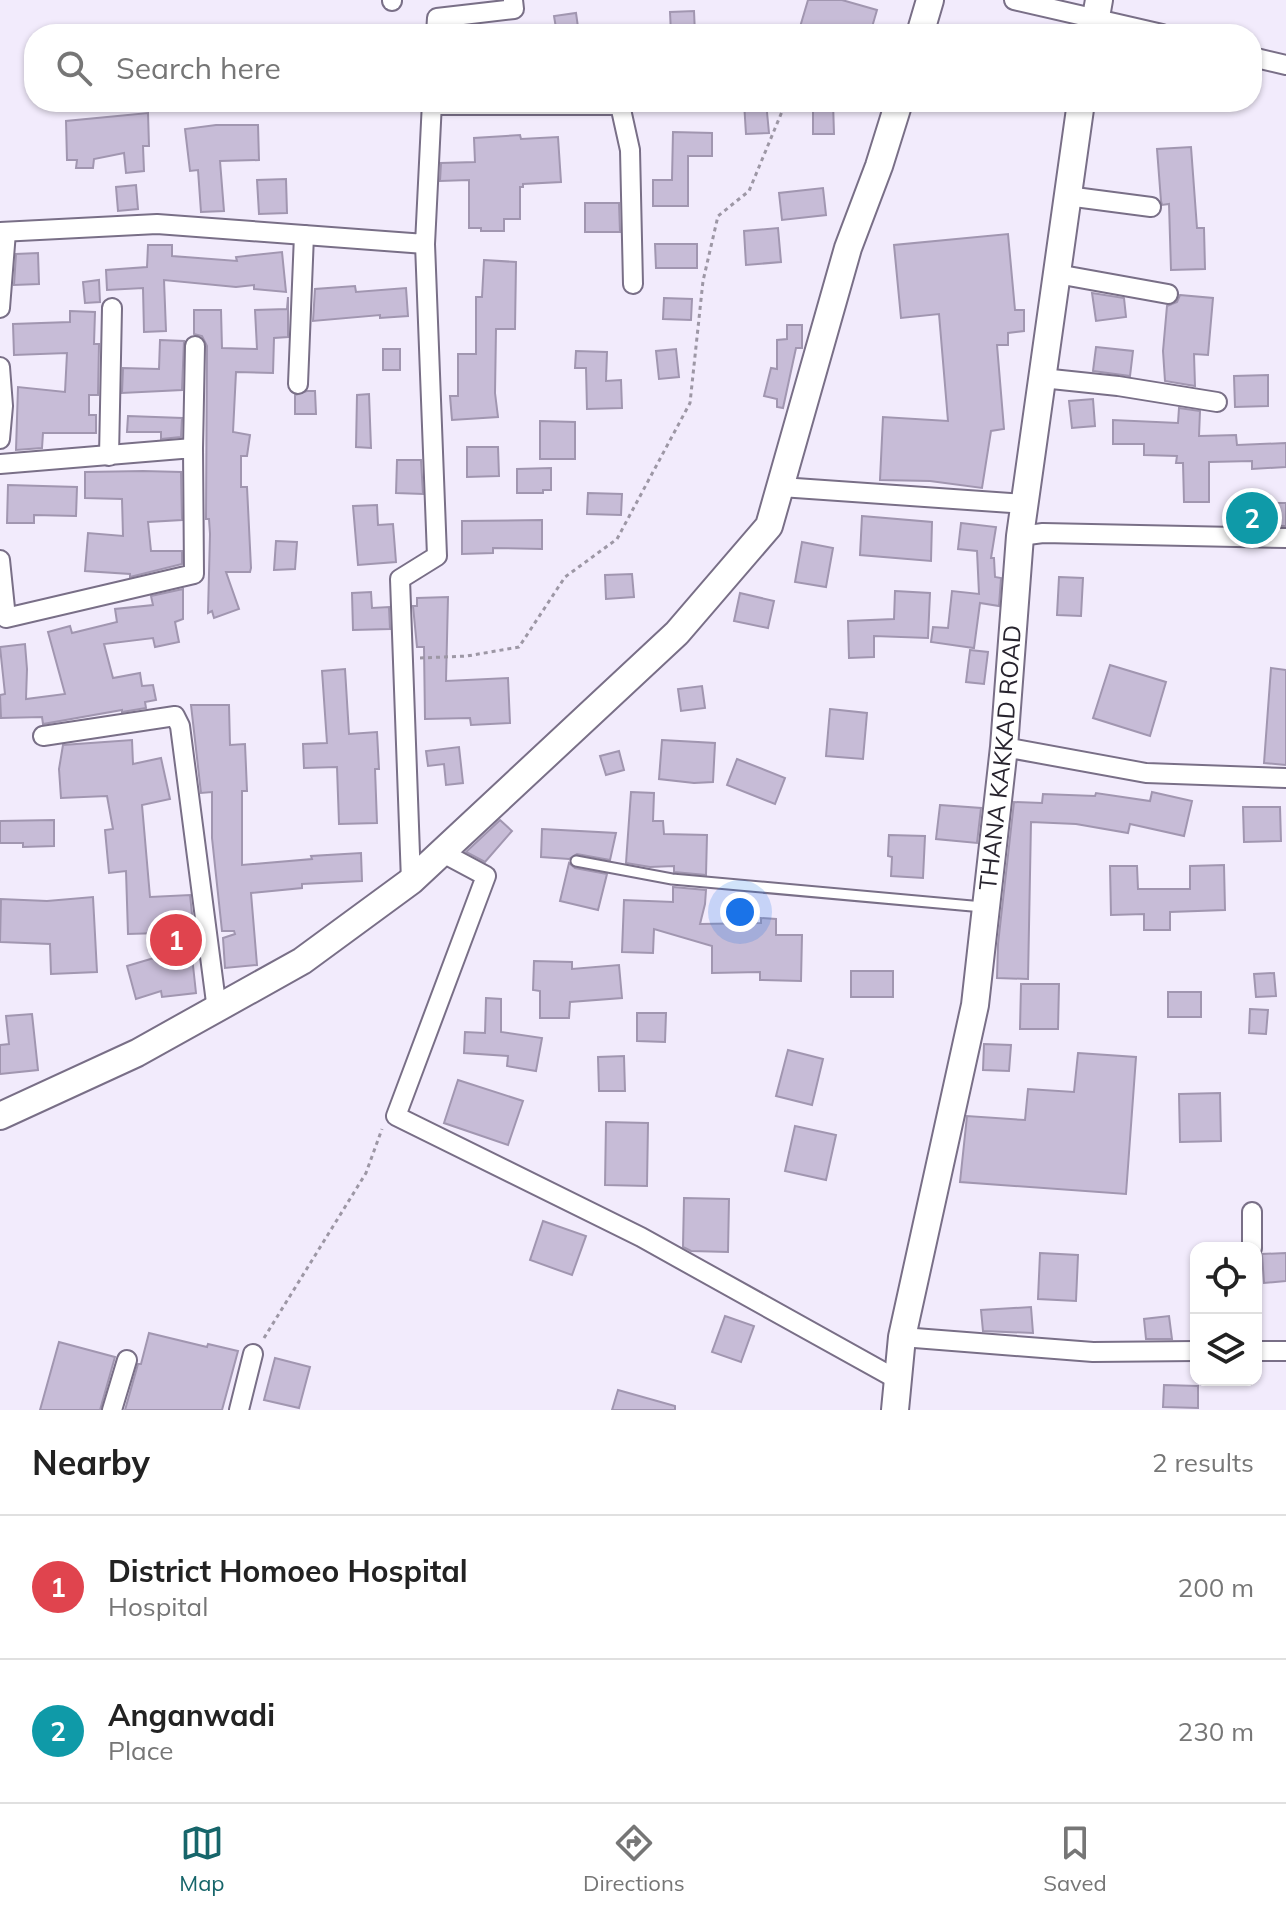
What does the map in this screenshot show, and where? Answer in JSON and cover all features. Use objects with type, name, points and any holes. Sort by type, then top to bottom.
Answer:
[{"type":"main road","points":[[923,24],[930,0]]},
{"type":"main road","points":[[0,1116],[137,1053],[302,961],[411,881],[677,633],[769,526],[848,248],[896,112]]},
{"type":"main road","name":"THANA KAKKAD ROAD","points":[[895,1410],[902,1337],[975,1005],[1004,747],[1020,536],[1080,112]]},
{"type":"street","points":[[437,24],[437,18],[514,9],[513,0]]},
{"type":"street","points":[[1014,0],[1123,24]]},
{"type":"street","points":[[1262,59],[1286,65]]},
{"type":"street","points":[[411,881],[400,579],[437,556],[425,244],[432,112]]},
{"type":"street","points":[[622,112],[630,150],[633,284]]},
{"type":"street","points":[[1067,196],[1151,207]]},
{"type":"street","points":[[0,308],[3,232],[157,224],[425,244]]},
{"type":"street","points":[[298,384],[304,235]]},
{"type":"street","points":[[1057,274],[1168,294]]},
{"type":"street","points":[[109,456],[112,308]]},
{"type":"street","points":[[0,560],[6,618],[194,574],[195,346]]},
{"type":"street","points":[[0,367],[3,406],[0,439]]},
{"type":"street","points":[[1042,378],[1118,386],[1217,402]]},
{"type":"street","points":[[0,464],[193,448]]},
{"type":"street","points":[[781,487],[1025,504]]},
{"type":"street","points":[[1020,536],[1043,533],[1286,538]]},
{"type":"street","points":[[43,736],[175,716],[180,726],[217,1010]]},
{"type":"street","points":[[1004,747],[1146,773],[1286,778]]},
{"type":"street","points":[[441,852],[486,876],[396,1116],[641,1237],[898,1380]]},
{"type":"street","points":[[1252,1212],[1252,1242]]},
{"type":"street","points":[[902,1337],[1093,1352],[1190,1351]]},
{"type":"street","points":[[1262,1351],[1286,1351]]},
{"type":"street","points":[[239,1410],[253,1354]]},
{"type":"street","points":[[112,1410],[127,1360]]},
{"type":"lane","points":[[576,861],[672,879],[986,908]]},
{"type":"path","points":[[401,659],[467,656],[519,647],[565,577],[617,539],[690,403],[703,281],[718,216],[749,191],[782,112]]},
{"type":"building","points":[[808,0],[842,0],[877,10],[873,24],[801,24]]},
{"type":"building","points":[[694,11],[695,24],[671,24],[670,12]]},
{"type":"building","points":[[576,13],[578,24],[555,24],[554,16]]},
{"type":"building","points":[[745,112],[767,112],[769,133],[746,134]]},
{"type":"building","points":[[813,112],[833,112],[834,134],[813,134]]},
{"type":"building","points":[[148,113],[149,146],[143,146],[144,171],[126,173],[124,153],[94,159],[93,168],[76,168],[77,160],[67,160],[66,121]]},
{"type":"building","points":[[258,125],[259,160],[220,161],[224,211],[201,212],[198,170],[190,171],[185,129]]},
{"type":"building","points":[[673,132],[712,133],[712,156],[688,156],[688,206],[653,206],[653,180],[672,180]]},
{"type":"building","points":[[520,135],[521,139],[558,137],[561,182],[523,184],[520,187],[520,219],[504,219],[504,231],[469,228],[469,180],[440,181],[441,163],[475,162],[474,138]]},
{"type":"building","points":[[1191,147],[1197,228],[1204,228],[1205,269],[1171,270],[1169,204],[1162,205],[1161,201],[1157,149]]},
{"type":"building","points":[[286,179],[287,213],[259,214],[257,180]]},
{"type":"building","points":[[136,185],[138,209],[118,211],[116,187]]},
{"type":"building","points":[[823,188],[826,215],[782,220],[779,193]]},
{"type":"building","points":[[585,203],[619,203],[620,232],[585,232]]},
{"type":"building","points":[[778,228],[781,262],[746,265],[744,231]]},
{"type":"building","points":[[1008,234],[1015,310],[1024,310],[1024,331],[1008,333],[1008,345],[997,345],[1004,429],[991,431],[982,488],[930,481],[880,480],[883,417],[948,421],[939,314],[901,318],[894,245]]},
{"type":"building","points":[[655,244],[697,244],[697,268],[656,268]]},
{"type":"building","points":[[148,245],[172,245],[172,256],[237,261],[236,257],[282,252],[286,292],[254,289],[254,285],[236,287],[164,280],[166,331],[144,332],[143,288],[107,290],[106,270],[147,267]]},
{"type":"building","points":[[38,253],[39,284],[14,285],[16,254]]},
{"type":"building","points":[[484,260],[516,262],[515,329],[496,329],[495,393],[498,417],[452,420],[450,396],[458,396],[458,354],[476,354],[476,297],[482,297]]},
{"type":"building","points":[[99,280],[100,302],[85,303],[83,282]]},
{"type":"building","points":[[355,286],[356,292],[406,288],[408,316],[380,318],[380,315],[313,321],[315,289]]},
{"type":"building","points":[[1092,293],[1124,298],[1126,317],[1096,321]]},
{"type":"building","points":[[1180,295],[1213,298],[1208,355],[1194,354],[1195,386],[1165,381],[1163,351],[1167,306],[1177,302]]},
{"type":"building","points":[[288,297],[288,337],[274,338],[273,373],[236,372],[233,432],[250,435],[247,456],[241,456],[241,487],[247,487],[251,568],[250,572],[226,572],[239,609],[214,618],[212,611],[208,613],[207,346],[202,336],[194,334],[194,310],[221,310],[222,348],[257,349],[255,310],[287,309]]},
{"type":"building","points":[[664,298],[692,299],[691,320],[663,319]]},
{"type":"building","points":[[70,311],[95,312],[94,344],[99,344],[98,395],[89,395],[89,415],[96,415],[96,433],[43,433],[42,448],[16,450],[18,387],[65,392],[67,353],[14,355],[13,324],[70,322]]},
{"type":"building","points":[[787,325],[802,325],[802,348],[796,348],[783,408],[777,407],[777,399],[764,396],[771,368],[777,369],[777,340],[787,339]]},
{"type":"building","points":[[160,340],[184,341],[182,390],[122,393],[123,368],[159,369]]},
{"type":"building","points":[[1096,347],[1133,351],[1130,376],[1093,371]]},
{"type":"building","points":[[383,349],[400,349],[400,370],[383,370]]},
{"type":"building","points":[[676,349],[679,377],[659,379],[656,351]]},
{"type":"building","points":[[576,351],[607,352],[606,381],[621,380],[622,408],[587,409],[586,368],[575,368]]},
{"type":"building","points":[[1268,375],[1268,406],[1235,407],[1234,376]]},
{"type":"building","points":[[315,391],[316,414],[295,414],[295,395]]},
{"type":"building","points":[[369,394],[371,448],[356,447],[357,395]]},
{"type":"building","points":[[1093,399],[1095,426],[1072,428],[1069,401]]},
{"type":"building","points":[[1179,408],[1200,411],[1199,436],[1236,435],[1237,445],[1286,443],[1286,467],[1252,469],[1252,461],[1209,462],[1209,502],[1184,502],[1183,463],[1176,463],[1177,456],[1144,455],[1144,444],[1113,444],[1113,420],[1178,423]]},
{"type":"building","points":[[128,416],[182,418],[181,437],[161,439],[161,432],[127,432]]},
{"type":"building","points":[[540,421],[575,422],[575,459],[540,459]]},
{"type":"building","points":[[467,447],[498,447],[499,476],[467,477]]},
{"type":"building","points":[[397,460],[421,460],[423,494],[396,493]]},
{"type":"building","points":[[551,468],[551,490],[517,493],[517,469]]},
{"type":"building","points":[[85,472],[181,472],[182,520],[148,522],[151,551],[182,551],[182,564],[130,577],[130,574],[85,571],[88,533],[123,536],[122,499],[85,498]]},
{"type":"building","points":[[8,485],[77,487],[76,516],[34,515],[34,523],[7,523]]},
{"type":"building","points":[[588,493],[622,494],[621,515],[587,514]]},
{"type":"building","points":[[1236,503],[1286,503],[1286,526],[1236,525]]},
{"type":"building","points":[[377,505],[378,525],[393,524],[396,562],[358,565],[353,506]]},
{"type":"building","points":[[862,516],[932,522],[931,561],[860,555]]},
{"type":"building","points":[[542,520],[542,549],[493,548],[493,553],[462,554],[462,521]]},
{"type":"building","points":[[961,523],[996,527],[991,558],[994,558],[995,577],[1001,578],[999,606],[980,603],[974,648],[931,642],[933,627],[948,628],[952,591],[979,594],[977,551],[958,549]]},
{"type":"building","points":[[276,541],[297,542],[295,569],[274,570]]},
{"type":"building","points":[[802,542],[833,548],[826,587],[795,582]]},
{"type":"building","points":[[632,574],[634,597],[606,599],[605,575]]},
{"type":"building","points":[[1059,577],[1083,578],[1081,616],[1057,615]]},
{"type":"building","points":[[183,589],[183,619],[175,622],[179,642],[155,647],[153,638],[104,644],[113,678],[140,673],[142,686],[153,685],[156,700],[145,702],[146,708],[43,724],[42,717],[1,718],[0,695],[5,694],[0,647],[25,644],[26,699],[65,694],[48,632],[70,626],[72,633],[117,622],[115,609],[153,605],[151,596]]},
{"type":"building","points":[[895,591],[930,593],[928,638],[874,636],[874,657],[849,658],[848,621],[894,619]]},
{"type":"building","points":[[371,592],[372,608],[389,607],[390,629],[353,630],[352,593]]},
{"type":"building","points":[[740,593],[774,601],[768,628],[734,621]]},
{"type":"building","points":[[448,597],[446,681],[508,678],[510,723],[471,725],[470,718],[425,719],[424,647],[417,647],[413,606],[417,606],[417,598]]},
{"type":"building","points":[[970,650],[988,652],[984,684],[966,682]]},
{"type":"building","points":[[1110,665],[1166,682],[1150,736],[1093,718]]},
{"type":"building","points":[[1271,668],[1286,670],[1286,765],[1264,763]]},
{"type":"building","points":[[345,669],[349,734],[377,732],[377,823],[339,824],[337,767],[304,768],[303,744],[327,743],[322,671]]},
{"type":"building","points":[[702,686],[705,708],[681,711],[678,689]]},
{"type":"building","points":[[191,705],[229,705],[230,745],[245,744],[247,791],[242,791],[242,865],[361,853],[362,881],[302,884],[302,888],[251,893],[257,965],[225,968],[223,938],[235,934],[234,931],[222,931],[212,838],[212,792],[201,793]]},
{"type":"building","points":[[830,709],[867,713],[863,759],[826,756]]},
{"type":"building","points":[[132,740],[133,764],[161,758],[170,799],[142,805],[150,897],[190,895],[194,932],[128,934],[126,871],[109,873],[105,830],[113,829],[107,796],[61,798],[59,769],[63,745]]},
{"type":"building","points":[[662,740],[715,743],[713,782],[659,779]]},
{"type":"building","points":[[459,747],[463,783],[446,785],[444,764],[428,766],[426,751]]},
{"type":"building","points":[[619,751],[624,770],[606,775],[600,756]]},
{"type":"building","points":[[737,759],[785,778],[775,804],[727,785]]},
{"type":"building","points":[[631,792],[654,793],[653,821],[663,821],[664,834],[707,835],[706,875],[674,872],[674,866],[650,867],[626,863]]},
{"type":"building","points":[[1152,792],[1192,801],[1184,836],[1130,824],[1128,833],[1076,824],[1031,822],[1028,979],[997,978],[1014,802],[1042,803],[1043,794],[1095,796],[1096,793],[1150,801]]},
{"type":"building","points":[[940,805],[981,808],[977,843],[936,839]]},
{"type":"building","points":[[1243,807],[1280,807],[1281,841],[1244,842]]},
{"type":"building","points":[[54,820],[54,846],[23,847],[23,843],[0,843],[0,821]]},
{"type":"building","points":[[500,820],[512,831],[485,862],[466,852]]},
{"type":"building","points":[[542,829],[616,833],[610,860],[577,854],[569,859],[541,857]]},
{"type":"building","points":[[889,835],[925,836],[923,878],[891,876]]},
{"type":"building","points":[[569,863],[575,868],[607,874],[598,910],[560,901]]},
{"type":"building","points":[[1224,865],[1225,910],[1170,912],[1170,930],[1144,930],[1144,914],[1111,915],[1110,866],[1137,866],[1138,889],[1190,889],[1190,866]]},
{"type":"building","points":[[673,887],[706,890],[700,924],[761,923],[761,918],[776,919],[776,935],[802,935],[801,981],[760,980],[760,972],[712,973],[712,946],[654,929],[653,953],[622,952],[624,900],[673,902]]},
{"type":"building","points":[[93,897],[97,972],[51,974],[50,944],[0,942],[1,899],[47,901]]},
{"type":"building","points":[[191,947],[196,993],[162,997],[161,991],[136,999],[127,966]]},
{"type":"building","points":[[534,961],[572,962],[572,969],[619,965],[622,998],[570,1002],[569,1018],[540,1018],[540,991],[533,990]]},
{"type":"building","points":[[851,971],[893,971],[893,997],[851,997]]},
{"type":"building","points":[[1274,973],[1276,996],[1256,997],[1254,974]]},
{"type":"building","points":[[1021,984],[1059,984],[1058,1029],[1020,1029]]},
{"type":"building","points":[[1168,992],[1201,992],[1201,1017],[1168,1017]]},
{"type":"building","points":[[486,998],[501,999],[501,1032],[542,1038],[536,1071],[507,1066],[508,1056],[464,1053],[465,1032],[485,1033]]},
{"type":"building","points":[[1250,1009],[1268,1010],[1266,1034],[1249,1033]]},
{"type":"building","points":[[637,1013],[666,1013],[665,1042],[637,1041]]},
{"type":"building","points":[[32,1014],[38,1070],[0,1074],[0,1045],[9,1044],[6,1016]]},
{"type":"building","points":[[984,1044],[1011,1045],[1009,1071],[983,1070]]},
{"type":"building","points":[[788,1050],[823,1059],[812,1105],[776,1096]]},
{"type":"building","points":[[1078,1053],[1136,1057],[1126,1194],[960,1182],[967,1116],[1025,1120],[1028,1089],[1074,1092]]},
{"type":"building","points":[[624,1056],[625,1091],[599,1091],[598,1057]]},
{"type":"building","points":[[458,1080],[523,1101],[508,1145],[444,1123]]},
{"type":"building","points":[[1220,1093],[1221,1141],[1180,1142],[1179,1094]]},
{"type":"building","points":[[606,1122],[648,1123],[647,1186],[605,1185]]},
{"type":"building","points":[[795,1126],[836,1135],[826,1180],[785,1171]]},
{"type":"building","points":[[684,1198],[729,1199],[728,1252],[691,1251],[683,1247]]},
{"type":"building","points":[[543,1221],[586,1236],[572,1275],[530,1260]]},
{"type":"building","points":[[1040,1253],[1078,1255],[1076,1301],[1038,1299]]},
{"type":"building","points":[[1286,1253],[1286,1281],[1264,1283],[1262,1254]]},
{"type":"building","points":[[1031,1307],[1033,1333],[983,1331],[981,1310]]},
{"type":"building","points":[[725,1316],[754,1326],[741,1362],[712,1352]]},
{"type":"building","points":[[1169,1316],[1172,1339],[1146,1339],[1144,1319]]},
{"type":"building","points":[[149,1333],[238,1351],[222,1410],[125,1410]]},
{"type":"building","points":[[59,1342],[115,1357],[100,1410],[40,1410]]},
{"type":"building","points":[[275,1358],[310,1367],[299,1408],[264,1400]]},
{"type":"building","points":[[1164,1385],[1198,1386],[1198,1408],[1163,1407]]},
{"type":"building","points":[[618,1390],[675,1406],[675,1410],[612,1410]]},
{"type":"place","name":"Anganwadi","points":[[1252,518]]},
{"type":"place","name":"District Homoeo Hospital","points":[[176,940]]}]
